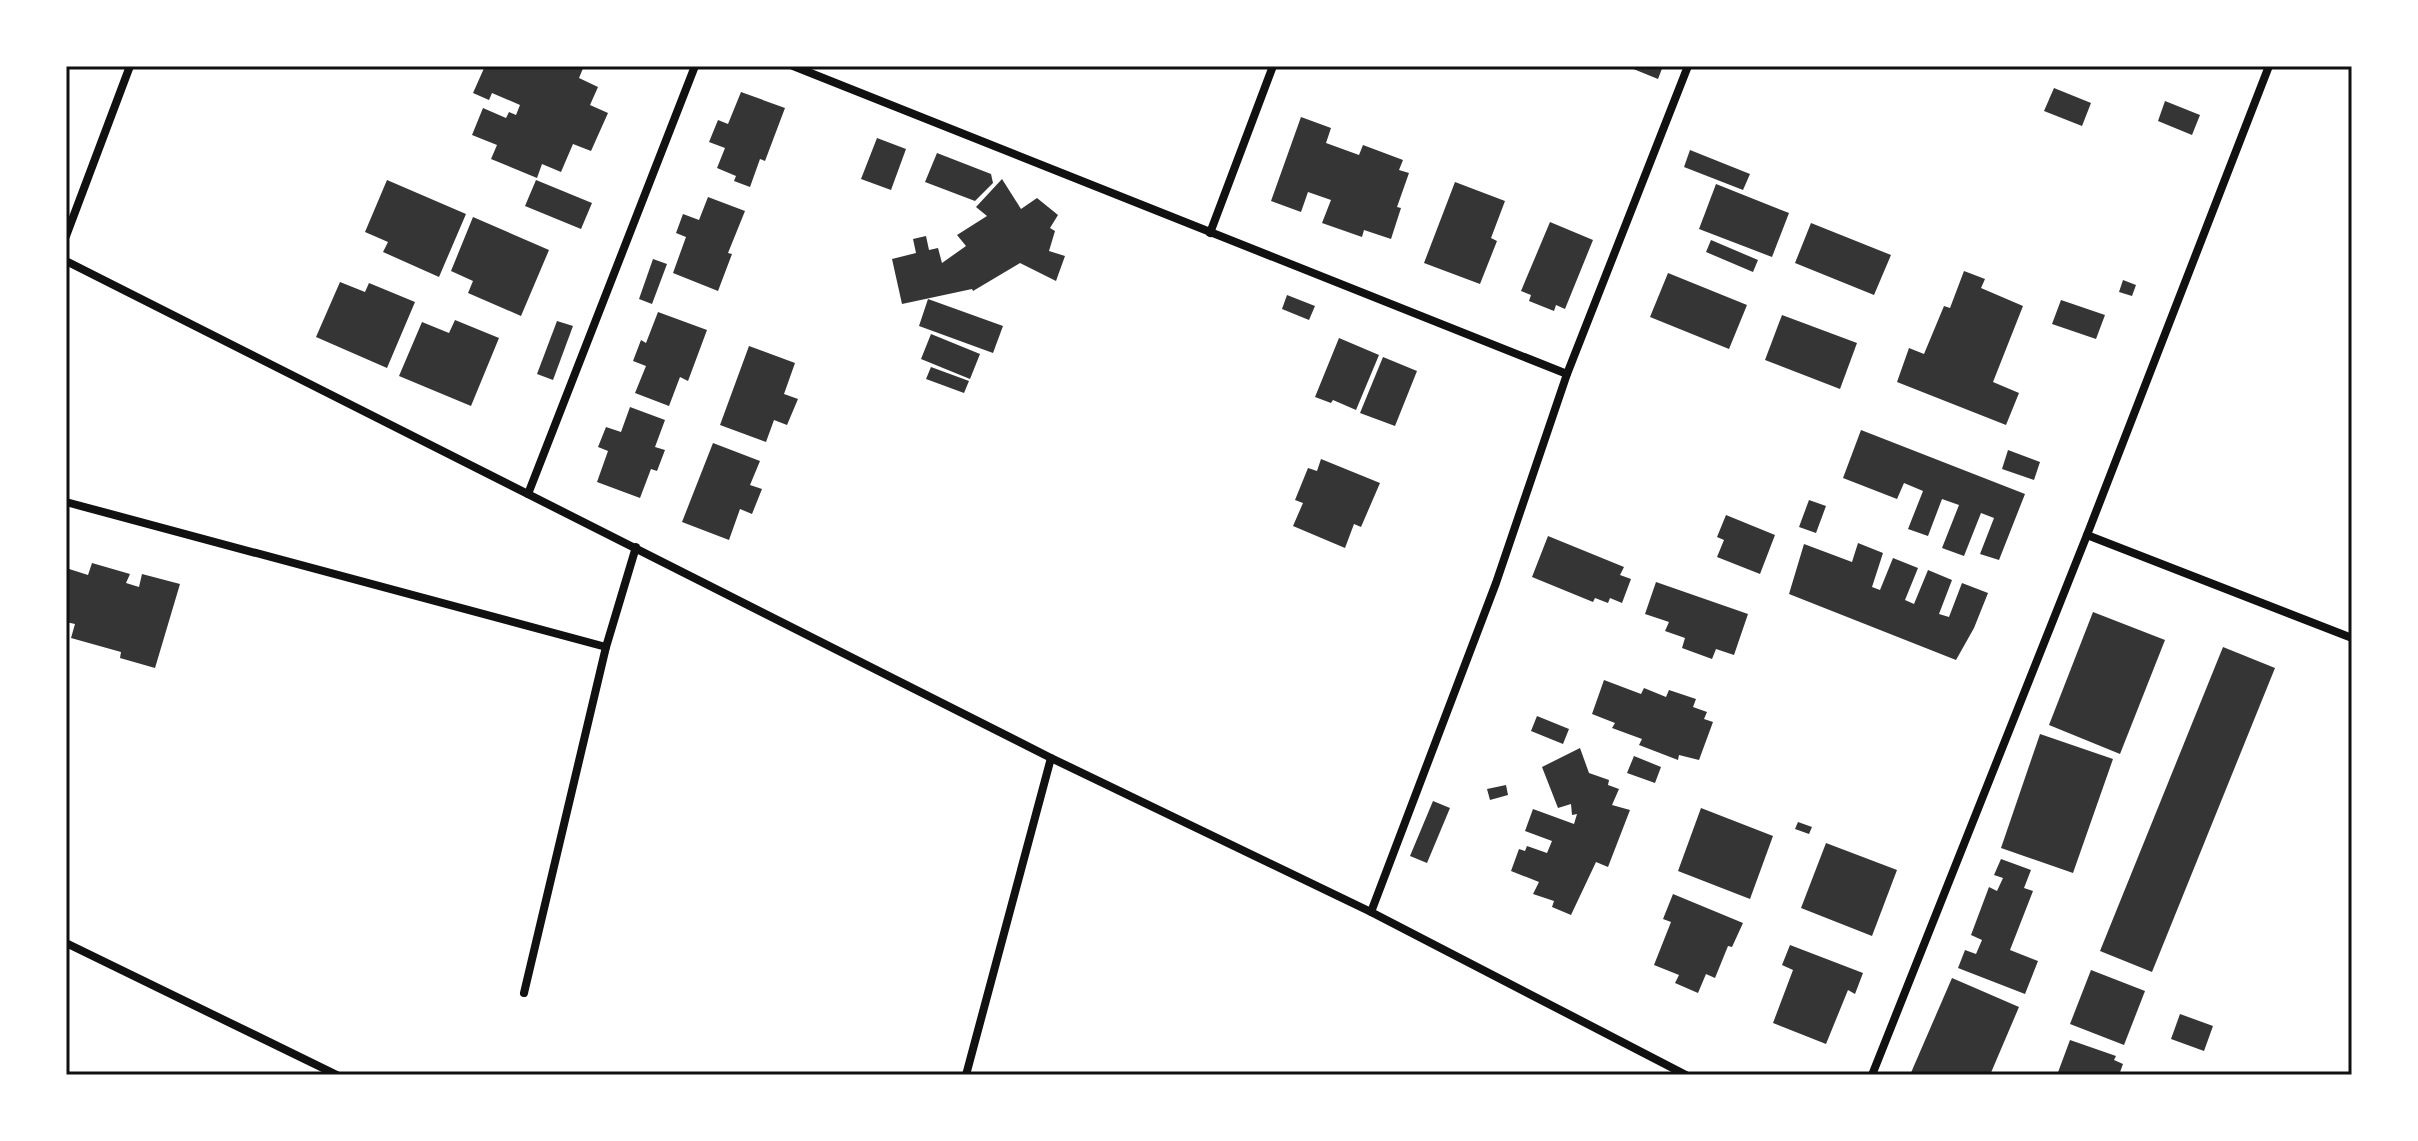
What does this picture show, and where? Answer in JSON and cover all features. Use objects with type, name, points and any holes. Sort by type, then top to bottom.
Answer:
[{"type":"street","points":[[66,236],[130,66]]},
{"type":"street","points":[[528,494],[695,66]]},
{"type":"street","points":[[793,66],[1567,374]]},
{"type":"street","points":[[1210,233],[1273,66]]},
{"type":"street","points":[[1371,912],[1496,583],[1567,374],[1688,66]]},
{"type":"street","points":[[1872,1075],[2269,66]]},
{"type":"street","points":[[66,261],[1051,758],[1371,912],[1686,1075]]},
{"type":"street","points":[[66,502],[606,647]]},
{"type":"street","points":[[2087,535],[2352,638]]},
{"type":"street","points":[[524,993],[606,647],[636,547]]},
{"type":"street","points":[[966,1075],[1051,758]]},
{"type":"street","points":[[66,943],[337,1075]]},
{"type":"building","points":[[485,66],[584,66],[579,78],[598,87],[590,105],[608,113],[591,151],[573,144],[561,172],[542,164],[537,178],[491,159],[497,145],[472,135],[483,108],[506,118],[509,112],[516,115],[520,105],[492,93],[489,100],[473,93]]},
{"type":"building","points":[[1626,66],[1663,66],[1658,79]]},
{"type":"building","points":[[2054,88],[2091,103],[2082,126],[2044,111]]},
{"type":"building","points":[[741,92],[785,108],[765,161],[760,159],[750,187],[734,181],[736,176],[717,168],[725,148],[709,142],[718,120],[728,124]]},
{"type":"building","points":[[2165,101],[2200,115],[2192,135],[2158,121]]},
{"type":"building","points":[[1301,117],[1331,128],[1326,143],[1359,155],[1363,145],[1403,160],[1399,170],[1409,173],[1397,207],[1401,208],[1391,239],[1364,230],[1362,237],[1322,223],[1331,200],[1308,192],[1301,212],[1271,201]]},
{"type":"building","points":[[877,138],[906,149],[891,190],[861,179]]},
{"type":"building","points":[[1690,150],[1750,174],[1743,190],[1684,167]]},
{"type":"building","points":[[937,153],[991,174],[993,183],[975,201],[925,182]]},
{"type":"building","points":[[1002,179],[1021,209],[1037,198],[1058,215],[1050,228],[1055,231],[1049,251],[1065,256],[1056,281],[1020,263],[973,291],[902,304],[892,259],[916,253],[913,239],[926,236],[929,250],[938,248],[942,263],[966,246],[957,235],[987,216],[976,207]]},
{"type":"building","points":[[387,180],[466,214],[439,277],[383,252],[388,242],[365,232]]},
{"type":"building","points":[[536,180],[592,203],[581,229],[525,206]]},
{"type":"building","points":[[1455,182],[1505,201],[1491,238],[1497,241],[1480,284],[1424,263]]},
{"type":"building","points":[[1716,184],[1789,213],[1772,257],[1699,229]]},
{"type":"building","points":[[708,197],[745,211],[728,253],[732,254],[718,291],[673,273],[686,237],[676,233],[683,214],[699,220]]},
{"type":"building","points":[[473,217],[549,250],[521,316],[468,293],[473,281],[451,271]]},
{"type":"building","points":[[1550,222],[1593,240],[1565,309],[1556,305],[1554,311],[1529,301],[1531,295],[1521,291]]},
{"type":"building","points":[[1811,223],[1891,255],[1874,295],[1795,263]]},
{"type":"building","points":[[1711,240],[1758,260],[1753,272],[1706,252]]},
{"type":"building","points":[[653,259],[667,264],[652,304],[639,299]]},
{"type":"building","points":[[1964,271],[1985,279],[1981,288],[2023,306],[1993,382],[2019,393],[2006,425],[1897,382],[1909,348],[1924,354],[1944,306],[1950,308]]},
{"type":"building","points":[[1668,273],[1747,305],[1729,349],[1650,317]]},
{"type":"building","points":[[2123,280],[2136,285],[2132,296],[2119,292]]},
{"type":"building","points":[[340,282],[365,292],[369,283],[415,302],[387,368],[316,337]]},
{"type":"building","points":[[1287,295],[1315,306],[1309,320],[1282,309]]},
{"type":"building","points":[[928,299],[1003,326],[993,353],[919,326]]},
{"type":"building","points":[[2061,300],[2105,315],[2096,339],[2052,324]]},
{"type":"building","points":[[658,312],[707,330],[688,381],[680,377],[669,406],[635,393],[646,366],[633,361],[641,340],[646,343]]},
{"type":"building","points":[[1782,315],[1857,343],[1840,389],[1765,360]]},
{"type":"building","points":[[455,320],[499,338],[471,406],[399,376],[422,322],[449,333]]},
{"type":"building","points":[[557,321],[573,326],[553,380],[537,374]]},
{"type":"building","points":[[931,334],[980,354],[970,379],[921,359]]},
{"type":"building","points":[[1339,338],[1379,355],[1356,410],[1333,400],[1331,403],[1315,397]]},
{"type":"building","points":[[749,346],[795,363],[784,394],[798,399],[787,425],[774,420],[766,442],[720,425]]},
{"type":"building","points":[[1383,357],[1417,371],[1395,426],[1360,413]]},
{"type":"building","points":[[931,367],[969,381],[964,393],[926,379]]},
{"type":"building","points":[[630,407],[665,420],[655,447],[665,450],[657,471],[651,469],[640,498],[597,482],[608,451],[598,447],[606,427],[621,432]]},
{"type":"building","points":[[1861,430],[2025,494],[1999,560],[1980,554],[1994,518],[1981,513],[1964,556],[1942,548],[1959,505],[1942,499],[1928,536],[1908,529],[1923,491],[1904,483],[1897,499],[1843,478]]},
{"type":"building","points":[[713,443],[760,461],[750,485],[762,489],[752,514],[740,509],[729,540],[682,522]]},
{"type":"building","points":[[2008,450],[2040,462],[2034,480],[2002,469]]},
{"type":"building","points":[[1321,459],[1380,483],[1361,527],[1354,524],[1345,548],[1293,526],[1303,503],[1295,500],[1308,468],[1317,471]]},
{"type":"building","points":[[1809,500],[1826,506],[1816,533],[1799,527]]},
{"type":"building","points":[[1726,515],[1775,535],[1760,574],[1717,557],[1724,540],[1717,537]]},
{"type":"building","points":[[1548,536],[1624,567],[1620,575],[1631,579],[1622,603],[1610,598],[1608,603],[1595,598],[1593,602],[1532,577]]},
{"type":"building","points":[[1858,543],[1883,553],[1872,587],[1880,590],[1893,558],[1918,568],[1905,600],[1914,604],[1928,570],[1952,580],[1939,614],[1949,617],[1962,583],[1988,593],[1974,628],[1956,660],[1789,594],[1804,544],[1852,562]]},
{"type":"building","points":[[92,563],[130,574],[126,583],[139,587],[142,574],[180,584],[155,668],[120,658],[121,652],[71,638],[75,624],[66,622],[66,568],[88,575]]},
{"type":"building","points":[[1656,582],[1748,614],[1734,655],[1716,649],[1712,659],[1682,648],[1685,638],[1665,631],[1669,622],[1645,614]]},
{"type":"building","points":[[2093,612],[2165,640],[2120,754],[2049,725]]},
{"type":"building","points":[[2223,647],[2275,668],[2152,972],[2100,951]]},
{"type":"building","points":[[1604,680],[1641,694],[1644,688],[1666,697],[1669,690],[1696,699],[1693,707],[1707,712],[1704,719],[1713,722],[1699,760],[1679,755],[1678,760],[1639,745],[1642,739],[1612,728],[1615,723],[1592,714]]},
{"type":"building","points":[[1537,716],[1569,729],[1563,744],[1531,731]]},
{"type":"building","points":[[2040,734],[2113,759],[2073,873],[2001,848]]},
{"type":"building","points":[[1580,748],[1589,773],[1609,780],[1608,785],[1619,789],[1612,805],[1630,810],[1608,867],[1596,862],[1571,915],[1552,907],[1554,901],[1533,894],[1539,882],[1511,871],[1519,849],[1525,851],[1527,846],[1547,853],[1552,841],[1525,831],[1533,809],[1574,824],[1577,814],[1572,815],[1571,804],[1558,808],[1542,767]]},
{"type":"building","points":[[1634,756],[1661,767],[1655,783],[1627,773]]},
{"type":"building","points":[[1506,785],[1508,795],[1490,800],[1487,789]]},
{"type":"building","points":[[1433,801],[1450,808],[1427,863],[1410,856]]},
{"type":"building","points":[[1701,808],[1773,836],[1750,899],[1678,871]]},
{"type":"building","points":[[1798,822],[1812,827],[1809,834],[1795,829]]},
{"type":"building","points":[[1826,843],[1897,870],[1872,936],[1801,908]]},
{"type":"building","points":[[2001,859],[2031,870],[2024,888],[2033,891],[2010,950],[2038,961],[2025,994],[1958,968],[1965,950],[1976,954],[1982,940],[1971,935],[1989,887],[1997,891],[2003,878],[1994,875]]},
{"type":"building","points":[[1673,894],[1743,923],[1732,947],[1728,946],[1715,978],[1706,974],[1698,993],[1675,983],[1679,975],[1654,965],[1671,922],[1663,919]]},
{"type":"building","points":[[1790,945],[1863,973],[1855,994],[1848,990],[1826,1044],[1773,1023],[1793,970],[1782,965]]},
{"type":"building","points":[[2091,970],[2145,991],[2124,1045],[2070,1024]]},
{"type":"building","points":[[1952,978],[2019,1007],[1990,1075],[1910,1075]]},
{"type":"building","points":[[2180,1014],[2213,1026],[2204,1051],[2171,1039]]},
{"type":"building","points":[[2070,1040],[2116,1056],[2114,1060],[2123,1064],[2119,1075],[2057,1075]]}]
